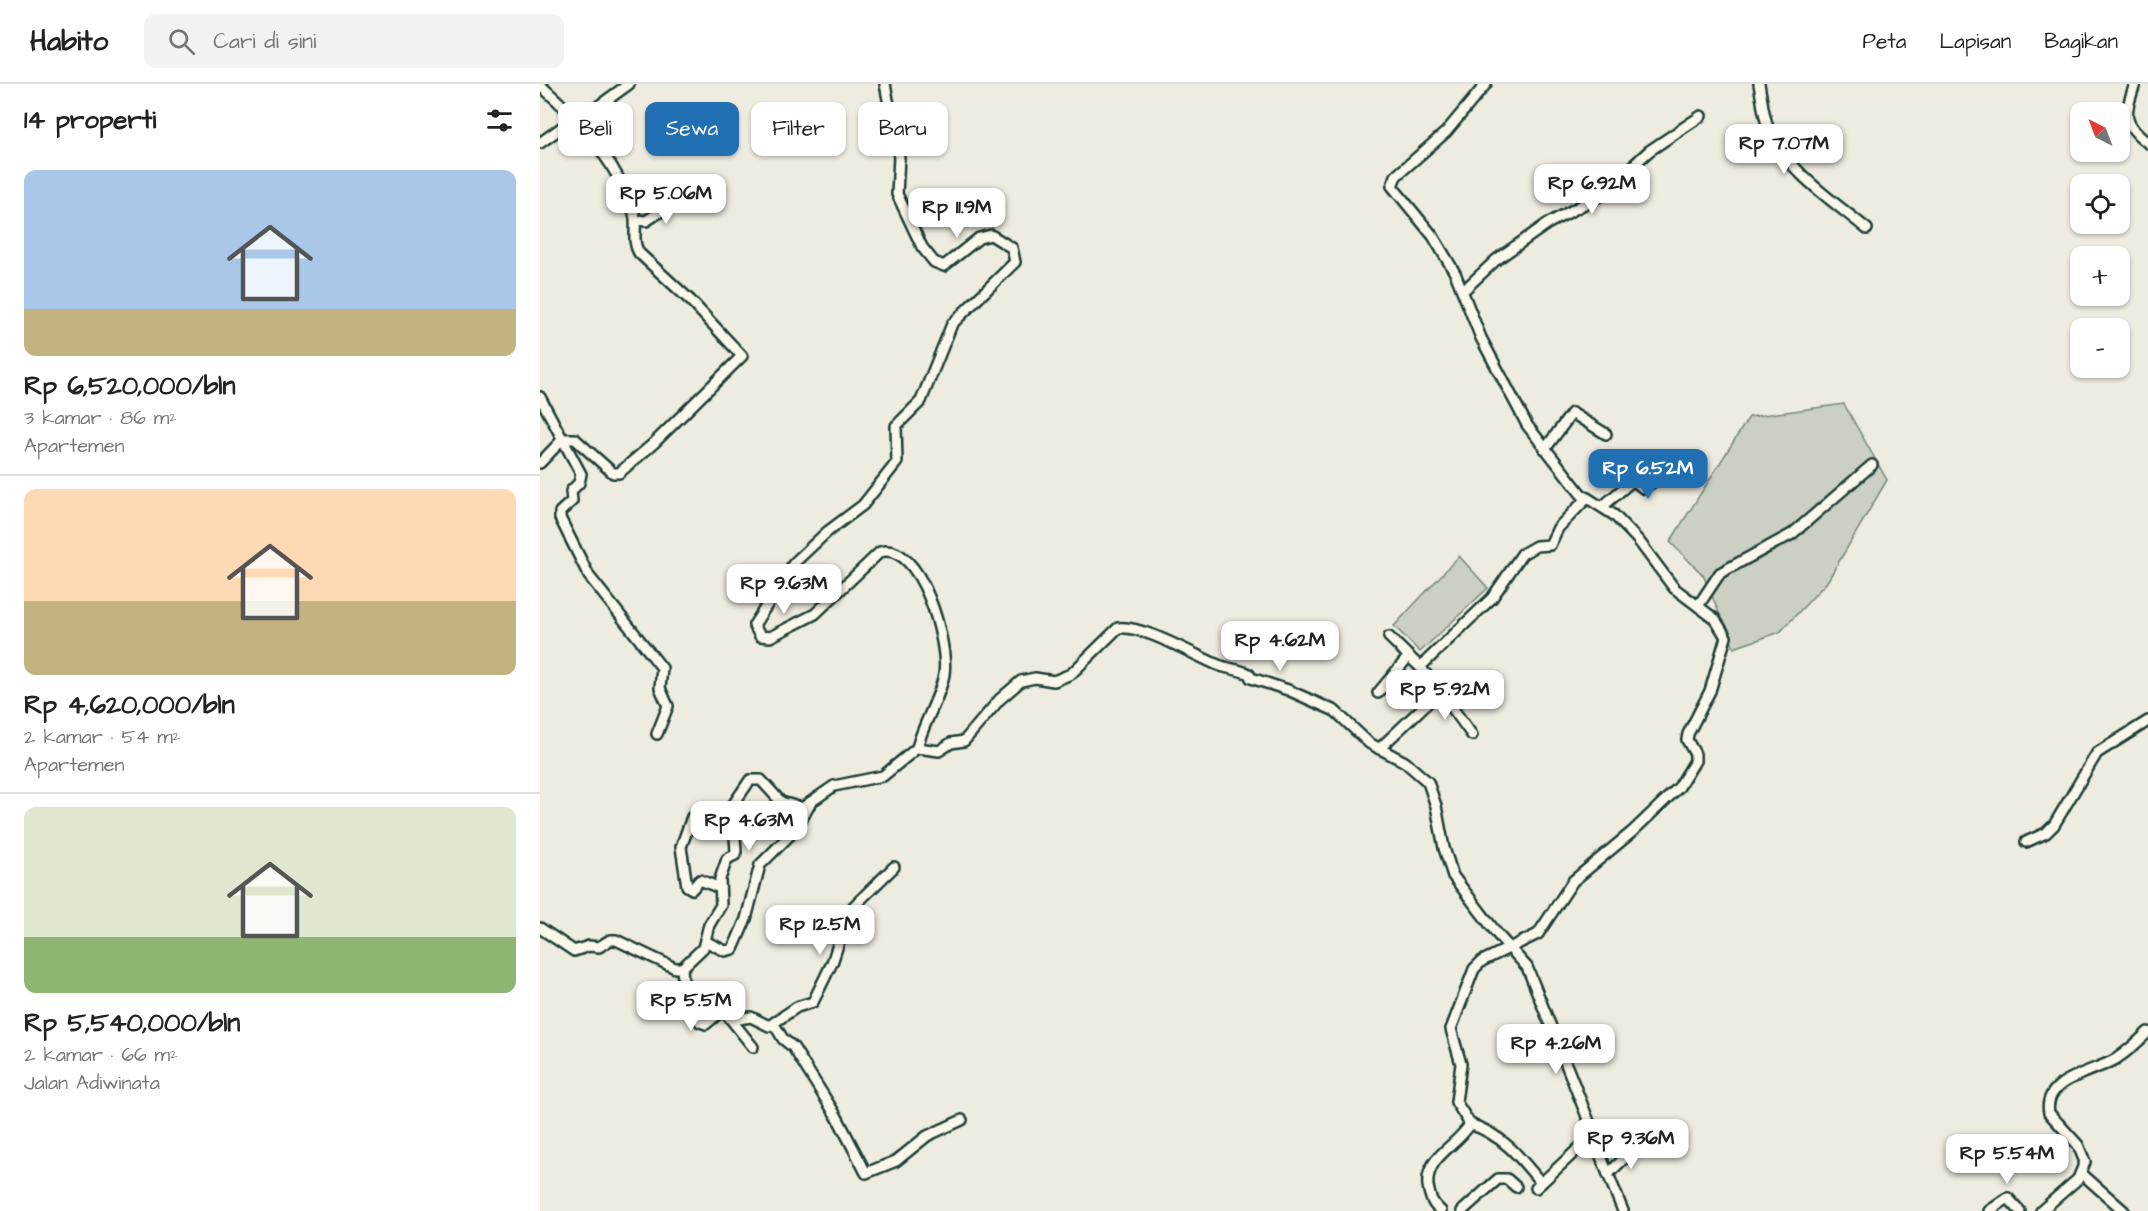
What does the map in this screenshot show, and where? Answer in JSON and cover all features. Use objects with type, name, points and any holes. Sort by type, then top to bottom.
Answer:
[{"type":"street","points":[[602,102],[629,84]]},
{"type":"street","points":[[540,928],[574,951],[589,946],[599,947],[610,940],[616,940],[675,968],[682,968],[694,959],[721,905],[720,888],[727,859],[735,855],[734,805],[745,784],[752,780],[761,780],[781,802],[797,809],[834,786],[883,776],[917,748],[923,725],[945,671],[936,618],[920,576],[901,556],[892,551],[880,552],[818,611],[770,637],[758,634],[754,625],[794,563],[827,532],[863,505],[897,462],[897,425],[921,401],[952,324],[1016,261],[1012,248],[991,235],[979,238],[944,266],[936,264],[922,247],[896,192],[899,157],[885,84]]},
{"type":"street","points":[[1486,84],[1446,132],[1392,182],[1396,191],[1433,236],[1463,291],[1497,371],[1527,424],[1586,499],[1602,507],[1638,540],[1674,588],[1715,619],[1726,637],[1710,691],[1688,734],[1687,740],[1695,754],[1692,768],[1660,807],[1573,881],[1538,934],[1478,964],[1450,1029],[1461,1064],[1456,1102],[1470,1124],[1496,1135],[1515,1151],[1539,1186],[1593,1137]]},
{"type":"street","points":[[1759,84],[1769,130],[1792,164],[1805,178],[1867,229]]},
{"type":"street","points":[[2134,84],[2127,120],[2133,131],[2148,143]]},
{"type":"street","points":[[540,85],[558,102]]},
{"type":"street","points":[[1463,291],[1496,260],[1547,224],[1608,189],[1636,161],[1701,116]]},
{"type":"street","points":[[540,143],[558,131]]},
{"type":"street","points":[[562,439],[580,441],[613,472],[619,473],[653,444],[742,356],[691,301],[639,254],[634,240],[636,220],[603,156]]},
{"type":"street","points":[[636,220],[646,222],[677,201],[681,193],[687,191]]},
{"type":"street","points":[[540,397],[581,474],[579,483],[571,491],[572,501],[560,512],[560,518],[589,576],[662,668],[660,688],[668,706],[657,734]]},
{"type":"street","points":[[1545,448],[1572,413],[1606,434]]},
{"type":"street","points":[[540,463],[562,439]]},
{"type":"street","points":[[1698,606],[1720,573],[1795,532],[1872,465]]},
{"type":"street","points":[[1602,507],[1634,480],[1643,488],[1665,475],[1676,475],[1682,471]]},
{"type":"street","points":[[1420,667],[1492,598],[1522,554],[1536,546],[1552,544],[1558,528],[1586,499]]},
{"type":"street","points":[[917,748],[939,751],[951,743],[964,741],[1000,699],[1021,681],[1064,678],[1080,668],[1114,631],[1125,627],[1135,628],[1221,666],[1238,669],[1256,680],[1319,703],[1341,715],[1369,743],[1405,762],[1428,782],[1453,876],[1498,935],[1527,967],[1623,1211]]},
{"type":"street","points":[[1389,637],[1420,667],[1472,735]]},
{"type":"street","points":[[1378,693],[1409,656]]},
{"type":"street","points":[[1379,749],[1440,691]]},
{"type":"street","points":[[2026,842],[2046,833],[2054,825],[2097,753],[2148,721]]},
{"type":"street","points":[[705,941],[725,951],[733,949],[746,919],[760,865],[797,828],[813,798]]},
{"type":"street","points":[[692,817],[681,846],[687,886],[692,889],[700,880],[720,888]]},
{"type":"street","points":[[732,1020],[751,1017],[768,1025],[774,1024],[797,1006],[813,1002],[832,963],[847,917],[854,906],[894,867]]},
{"type":"street","points":[[682,968],[684,995],[700,1022],[706,1024],[722,1011],[753,1047]]},
{"type":"street","points":[[774,1024],[783,1040],[793,1047],[837,1117],[866,1173],[896,1161],[928,1135],[962,1120]]},
{"type":"street","points":[[2041,1211],[2073,1185],[2081,1173],[2085,1156],[2049,1113],[2050,1097],[2067,1081],[2116,1059],[2148,1032]]},
{"type":"street","points":[[1441,1211],[1430,1197],[1429,1173],[1440,1155],[1470,1124]]},
{"type":"street","points":[[1608,1174],[1635,1148]]},
{"type":"street","points":[[2081,1173],[2124,1211]]},
{"type":"street","points":[[1462,1211],[1498,1179],[1507,1179],[1516,1187]]},
{"type":"street","points":[[1989,1211],[2008,1198],[2020,1211]]},
{"type":"shaded area","points":[[1844,404],[1887,480],[1827,582],[1780,632],[1734,648],[1703,575],[1670,542],[1749,417]]},
{"type":"shaded area","points":[[1459,556],[1488,588],[1420,652],[1394,626]]}]
